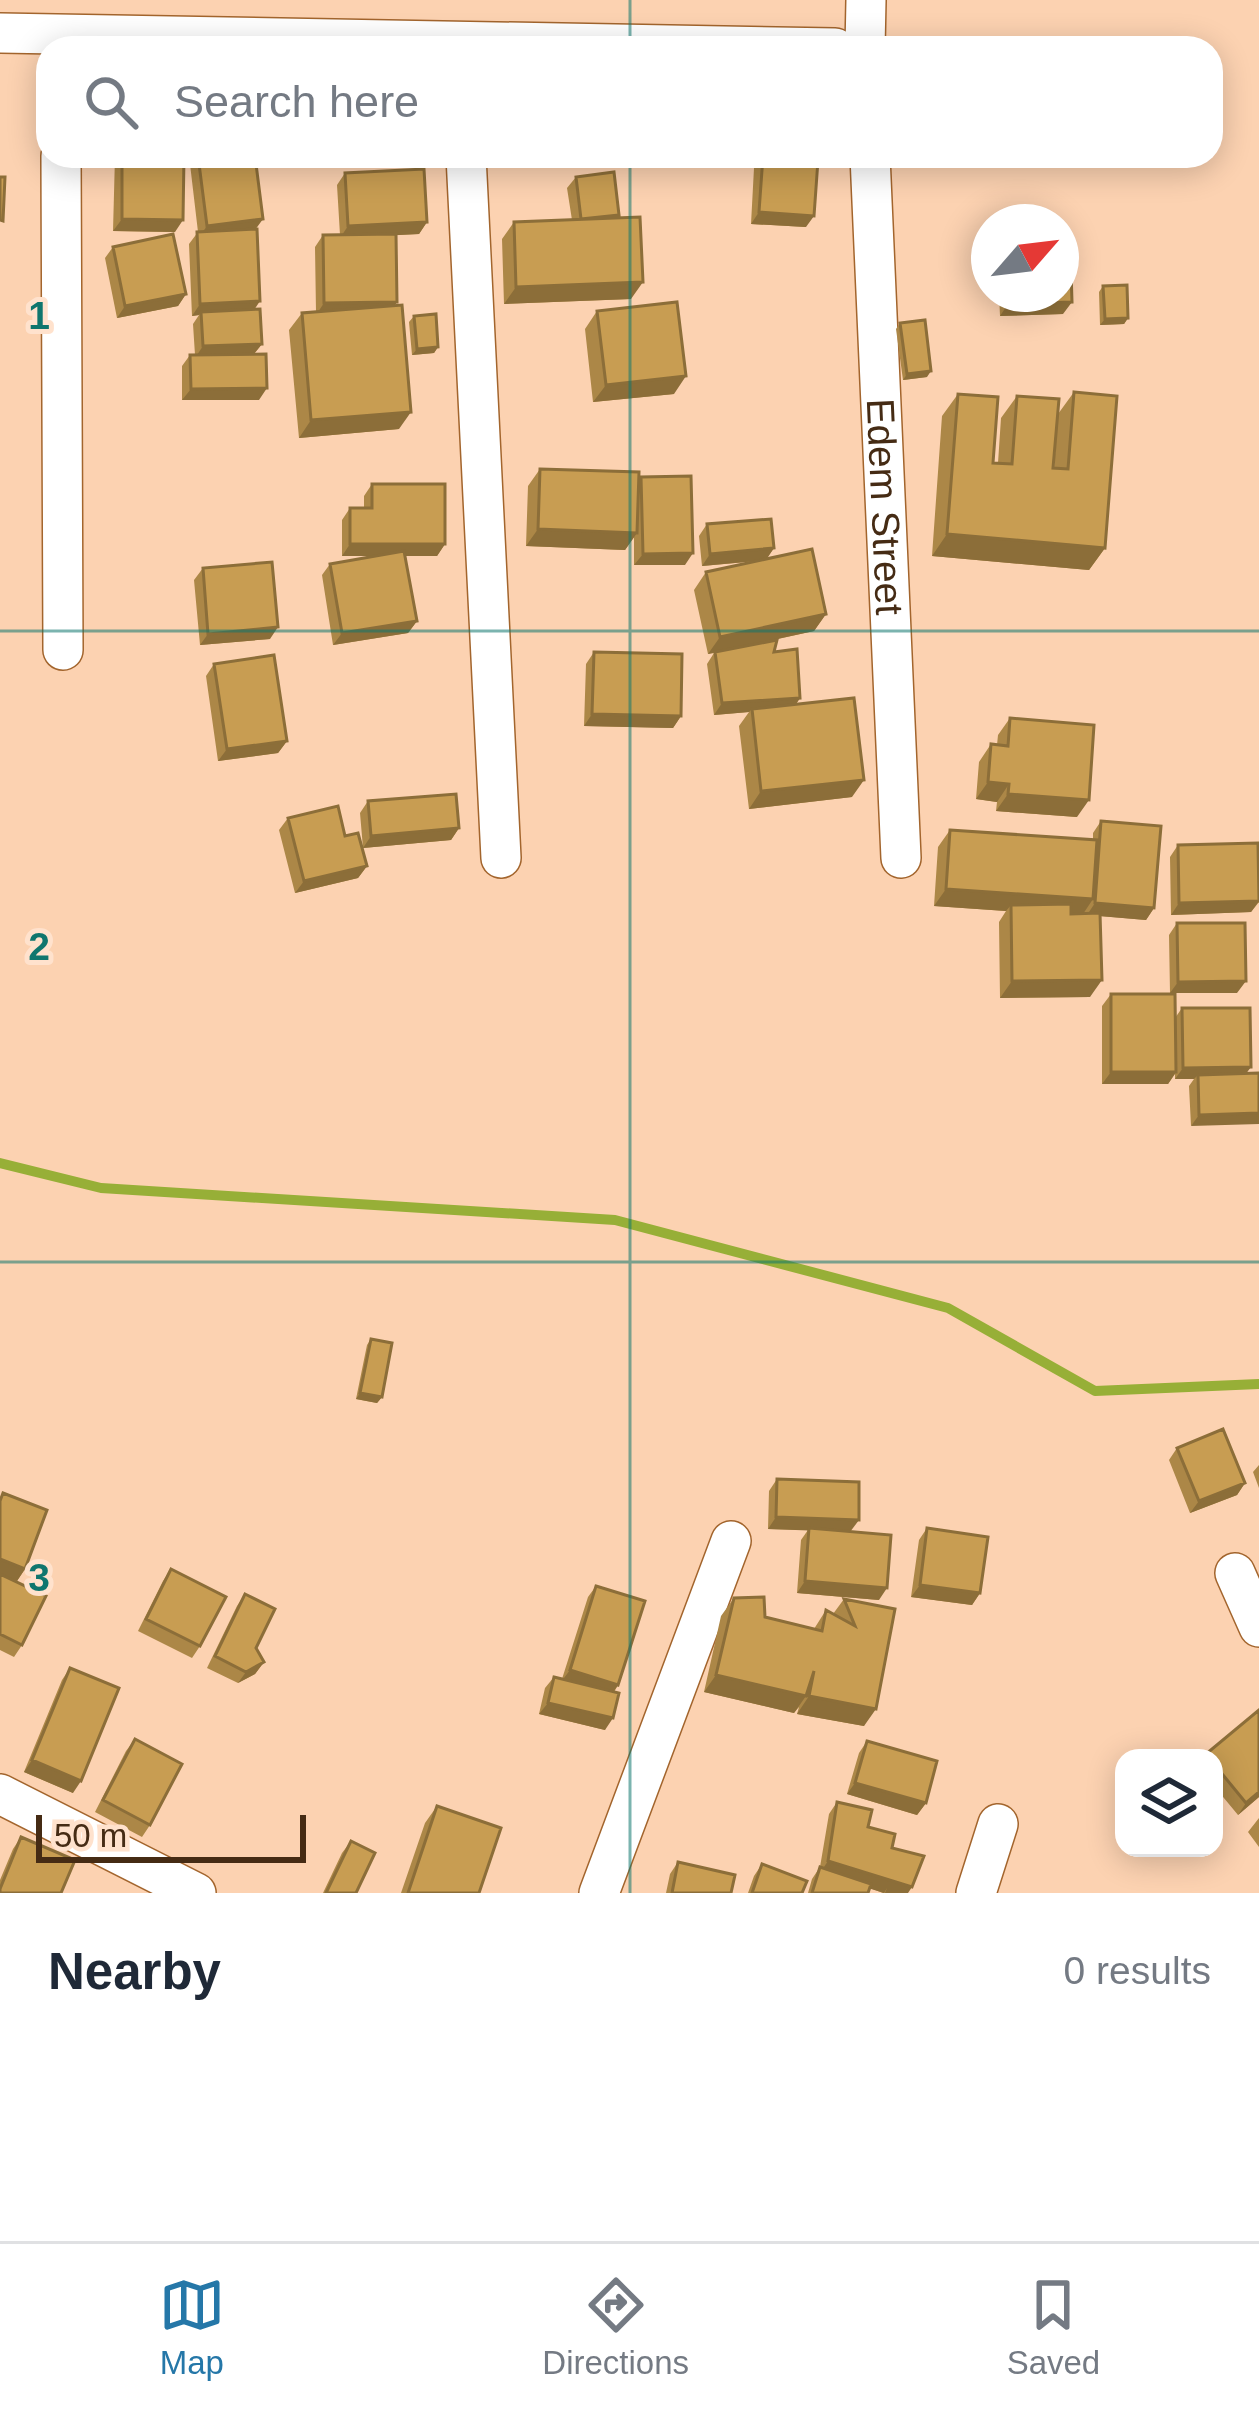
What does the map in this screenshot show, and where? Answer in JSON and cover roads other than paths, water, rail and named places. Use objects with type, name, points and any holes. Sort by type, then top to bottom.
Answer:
[{"type":"street","points":[[865,36],[866,0]]},
{"type":"street","points":[[0,33],[60,28],[460,29],[598,36]]},
{"type":"street","points":[[61,168],[63,650]]},
{"type":"street","points":[[467,168],[501,858]]},
{"type":"street","name":"Edem Street","points":[[871,168],[901,858]]},
{"type":"street","points":[[599,1893],[731,1541]]},
{"type":"street","points":[[1235,1573],[1259,1627]]},
{"type":"street","points":[[0,1794],[196,1893]]},
{"type":"street","points":[[976,1893],[998,1824]]},
{"type":"waterway","points":[[0,1163],[101,1188],[615,1220],[948,1308],[1095,1391],[1259,1384]]}]
